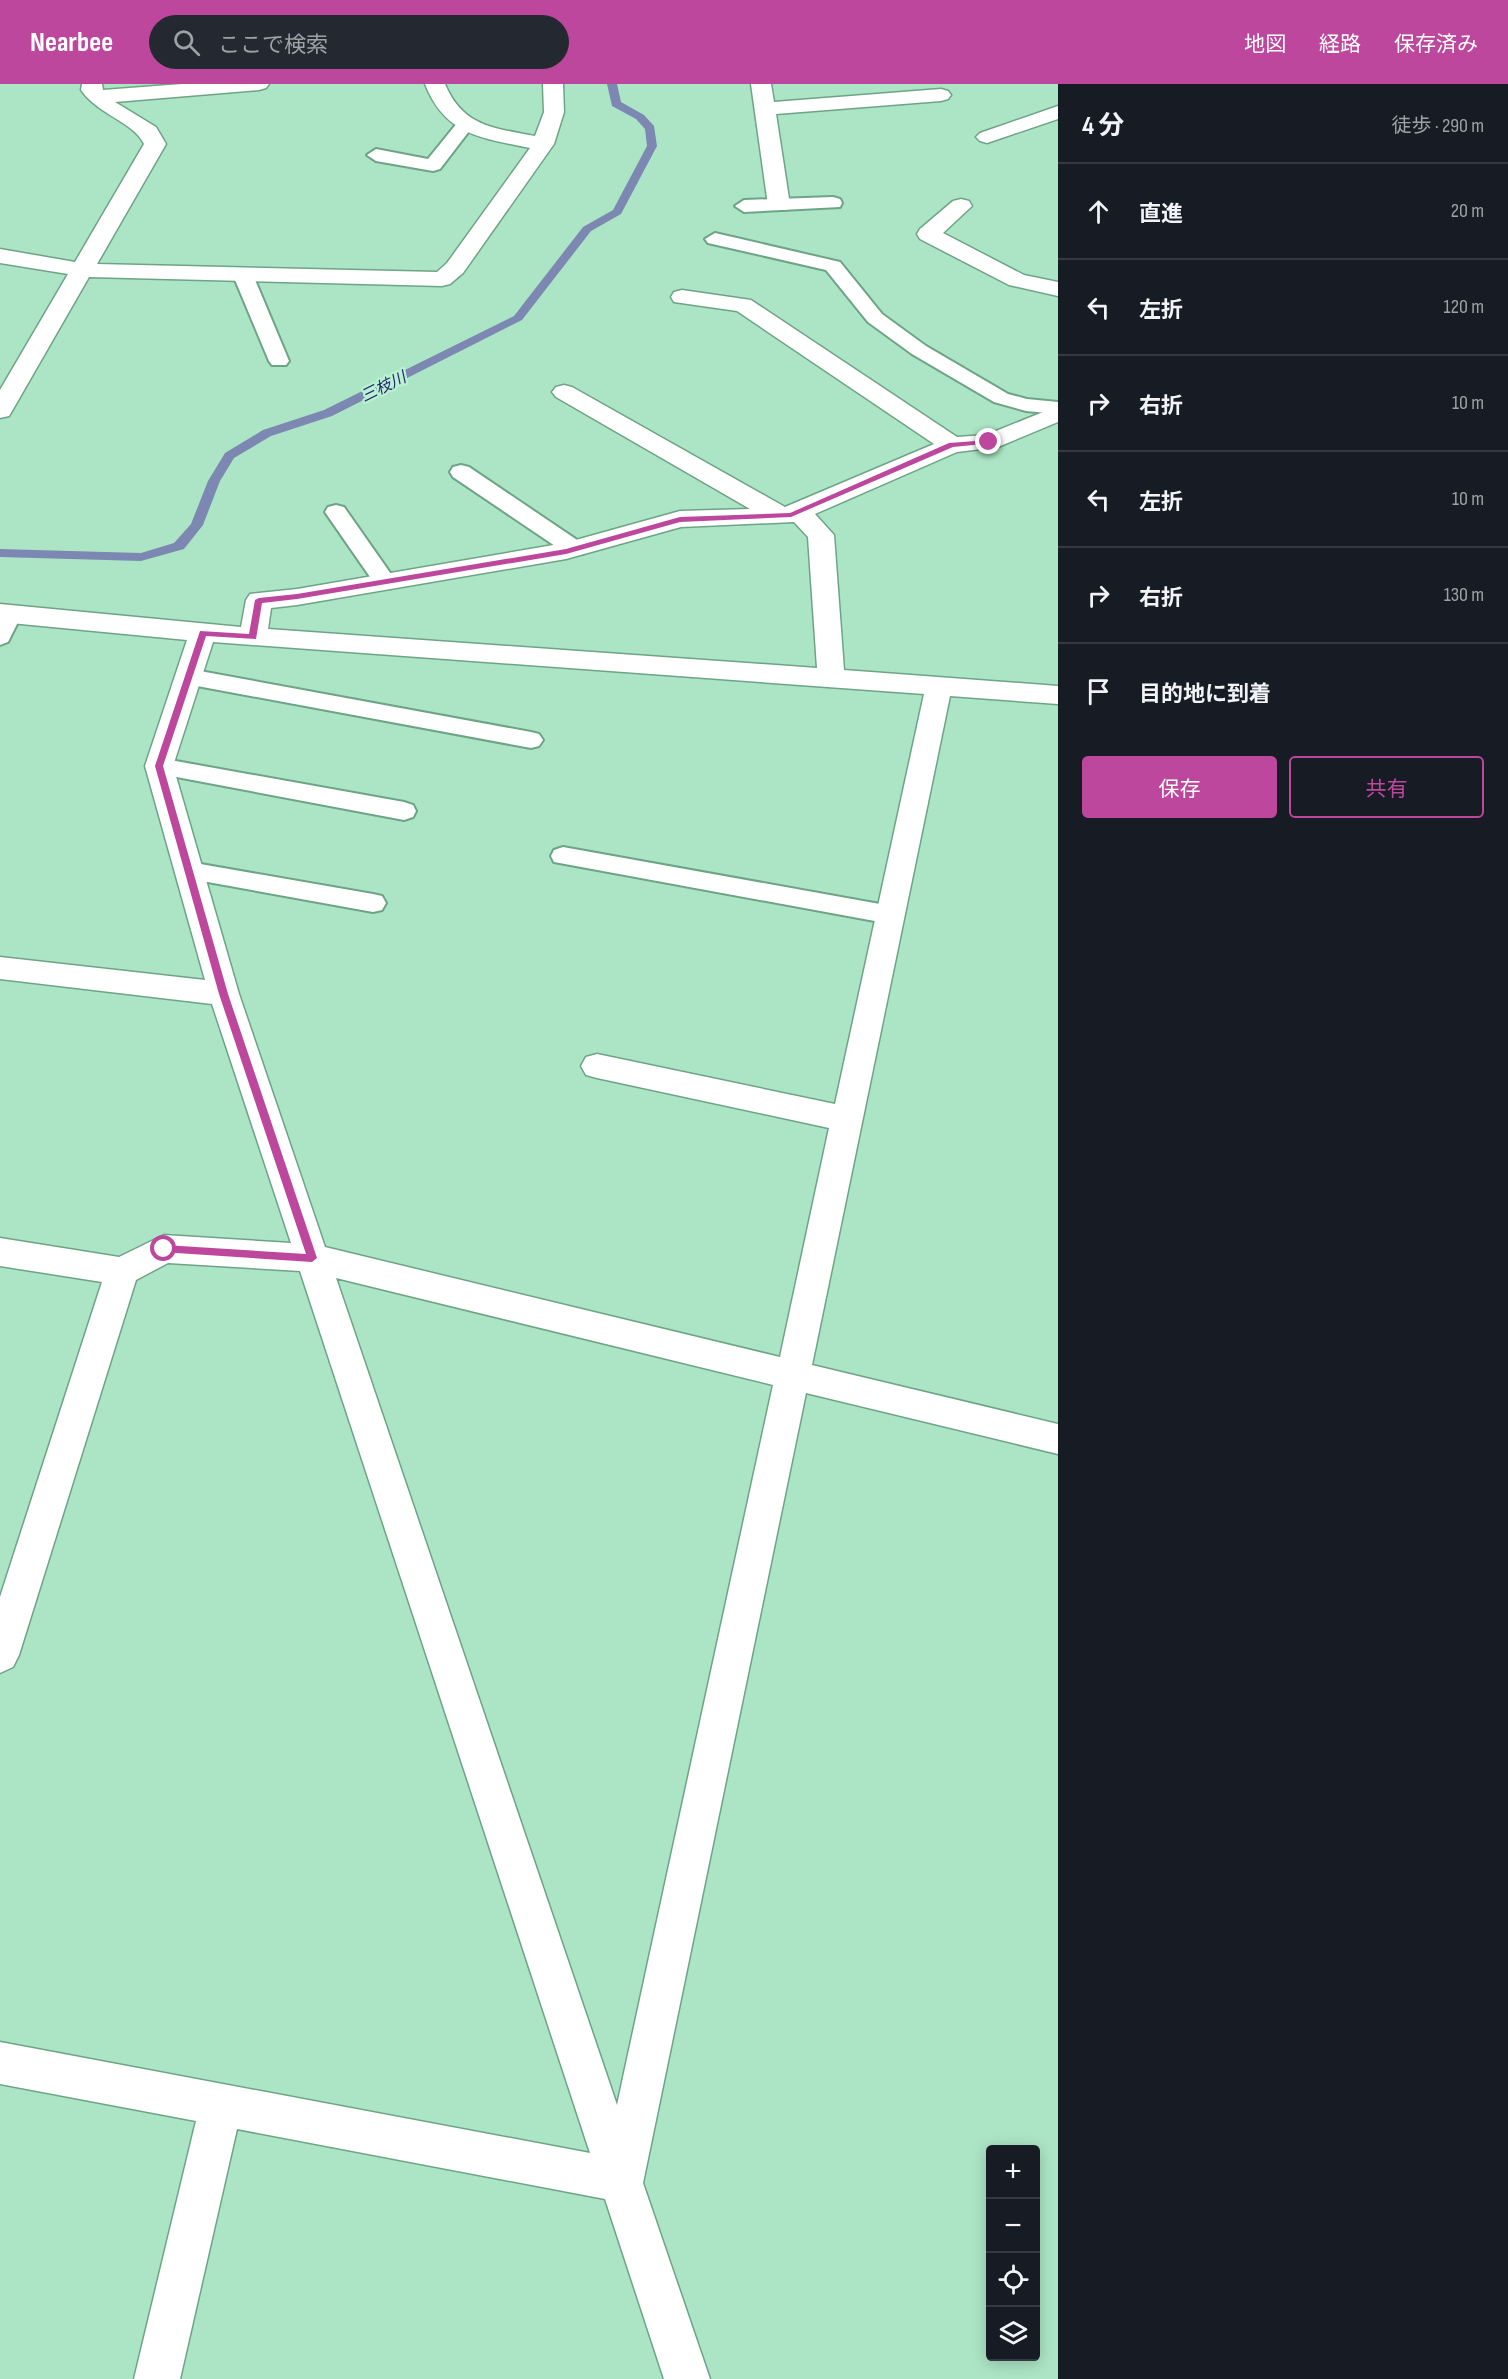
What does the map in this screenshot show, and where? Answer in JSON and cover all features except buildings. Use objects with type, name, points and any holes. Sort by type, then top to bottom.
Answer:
[{"type":"street","points":[[95,90],[259,84]]},
{"type":"street","points":[[435,84],[443,107],[464,126],[543,144]]},
{"type":"street","points":[[0,255],[82,270],[442,279],[455,268],[543,144],[554,112],[554,84]]},
{"type":"street","points":[[761,84],[779,205]]},
{"type":"street","points":[[0,411],[155,144],[149,130],[107,106],[95,90]]},
{"type":"street","points":[[764,109],[941,95]]},
{"type":"street","points":[[987,136],[1058,112]]},
{"type":"street","points":[[961,206],[927,234],[1017,280],[1058,289]]},
{"type":"street","points":[[682,297],[743,305],[952,445]]},
{"type":"street","points":[[564,392],[789,513],[821,535],[831,678]]},
{"type":"street","points":[[253,637],[259,600],[385,582],[575,549],[680,519],[789,513],[952,445],[989,442],[1026,429],[1058,412]]},
{"type":"street","points":[[4,621],[203,633],[1058,695]]},
{"type":"street","points":[[203,633],[159,766],[224,994],[687,2379]]},
{"type":"street","points":[[622,2181],[939,686]]},
{"type":"street","points":[[0,968],[224,994]]},
{"type":"street","points":[[597,1066],[848,1119]]},
{"type":"street","points":[[0,1252],[122,1271],[164,1249],[312,1258],[794,1377],[1058,1439]]},
{"type":"street","points":[[0,1655],[122,1271]]},
{"type":"street","points":[[0,2063],[622,2181]]},
{"type":"street","points":[[157,2379],[221,2105]]},
{"type":"lane","points":[[376,155],[434,165],[464,126]]},
{"type":"lane","points":[[744,206],[833,203]]},
{"type":"lane","points":[[715,239],[833,266],[875,318],[919,350],[1001,398],[1026,405],[1058,408]]},
{"type":"lane","points":[[243,275],[279,361]]},
{"type":"lane","points":[[460,472],[575,549]]},
{"type":"lane","points":[[336,512],[385,582]]},
{"type":"lane","points":[[189,676],[531,740]]},
{"type":"lane","points":[[159,766],[404,812]]},
{"type":"lane","points":[[563,856],[891,915]]},
{"type":"lane","points":[[189,871],[373,903]]},
{"type":"waterway","name":"三枝川","points":[[0,553],[141,557],[179,546],[197,525],[214,481],[229,456],[267,433],[328,413],[518,318],[587,229],[617,212],[652,146],[650,128],[640,117],[616,104],[612,84]]},
{"type":"route","points":[[164,1249],[312,1258],[224,994],[159,766],[203,633],[253,637],[259,600],[297,597],[566,551],[680,519],[791,515],[952,445],[989,442]]}]
